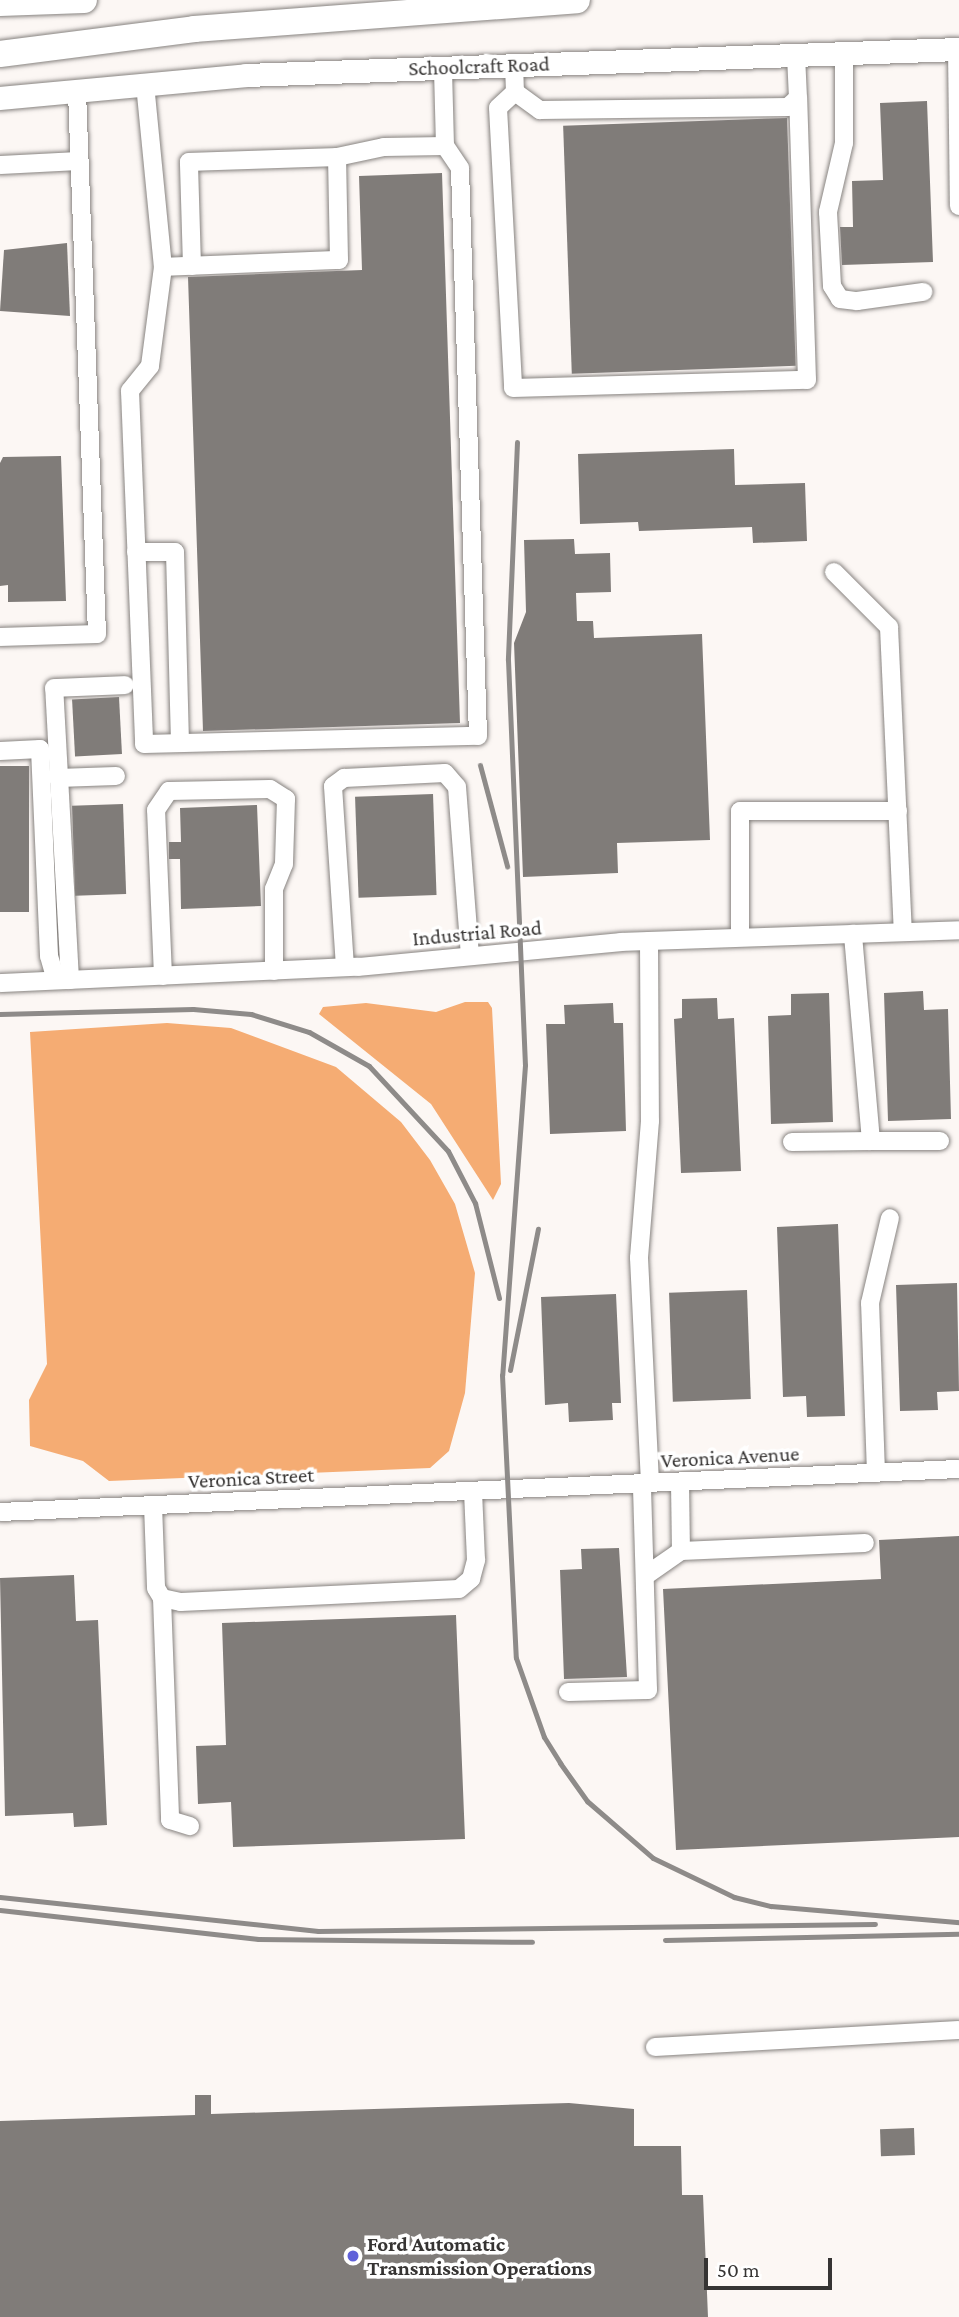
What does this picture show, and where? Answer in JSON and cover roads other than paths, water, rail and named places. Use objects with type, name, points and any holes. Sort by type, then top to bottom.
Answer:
[{"type":"highway","points":[[0,3],[84,0]]},
{"type":"highway","points":[[0,54],[194,29],[577,0]]},
{"type":"main road","name":"Schoolcraft Road","points":[[0,97],[145,84],[443,67],[958,49]]},
{"type":"street","points":[[958,49],[959,206]]},
{"type":"street","points":[[844,53],[844,143],[828,212],[832,286],[840,299],[857,301],[923,292]]},
{"type":"street","points":[[514,64],[515,92],[498,108],[513,388],[807,380],[796,55]]},
{"type":"street","points":[[145,84],[163,267],[150,366],[130,391],[144,744],[478,736],[460,168],[445,146],[443,67]]},
{"type":"street","points":[[0,637],[97,634],[76,91]]},
{"type":"street","points":[[515,92],[540,110],[744,110],[788,107],[798,98]]},
{"type":"street","points":[[192,266],[189,162],[337,157],[384,146],[445,146]]},
{"type":"street","points":[[163,267],[339,260],[337,157]]},
{"type":"street","points":[[0,165],[79,161]]},
{"type":"street","points":[[136,552],[174,552],[180,743]]},
{"type":"street","points":[[834,572],[889,627],[903,932]]},
{"type":"street","points":[[63,980],[54,688],[125,685]]},
{"type":"street","points":[[0,751],[40,749],[49,956],[63,980]]},
{"type":"street","points":[[345,967],[333,786],[344,778],[445,773],[457,787],[470,956]]},
{"type":"street","points":[[58,778],[116,776]]},
{"type":"street","points":[[163,976],[156,810],[169,791],[270,789],[286,799],[284,864],[274,889],[274,971]]},
{"type":"street","points":[[740,937],[740,811],[898,811]]},
{"type":"street","name":"Industrial Road","points":[[0,983],[345,967],[649,941],[959,930]]},
{"type":"street","points":[[853,934],[871,1140]]},
{"type":"street","points":[[568,1692],[648,1690],[646,1483],[639,1258],[650,1121],[649,941]]},
{"type":"street","points":[[792,1142],[940,1141]]},
{"type":"street","points":[[876,1473],[870,1303],[890,1218]]},
{"type":"street","name":"Veronica Avenue","points":[[503,1490],[959,1469]]},
{"type":"street","points":[[680,1482],[681,1551]]},
{"type":"street","name":"Veronica Street","points":[[0,1511],[503,1490]]},
{"type":"street","points":[[162,1598],[181,1602],[458,1589],[471,1578],[476,1560],[473,1491]]},
{"type":"street","points":[[153,1505],[156,1588],[162,1598],[170,1820],[190,1826]]},
{"type":"street","points":[[645,1576],[681,1551],[865,1543]]},
{"type":"street","points":[[654,2047],[959,2030]]},
{"type":"railway","points":[[517,442],[508,660],[525,1065],[502,1375],[516,1658],[544,1737],[560,1763],[587,1801],[653,1858],[734,1897],[771,1906],[959,1922]]},
{"type":"railway","points":[[480,765],[507,866]]},
{"type":"railway","points":[[0,1014],[193,1009],[251,1014],[309,1032],[369,1066],[448,1151],[475,1203],[499,1298]]},
{"type":"railway","points":[[510,1370],[538,1229]]},
{"type":"railway","points":[[0,1897],[318,1931],[875,1924]]},
{"type":"railway","points":[[0,1910],[258,1939],[532,1942]]},
{"type":"railway","points":[[665,1940],[959,1934]]},
{"type":"place","name":"Ford Automatic Transmission Operations","points":[[353,2256]]}]
